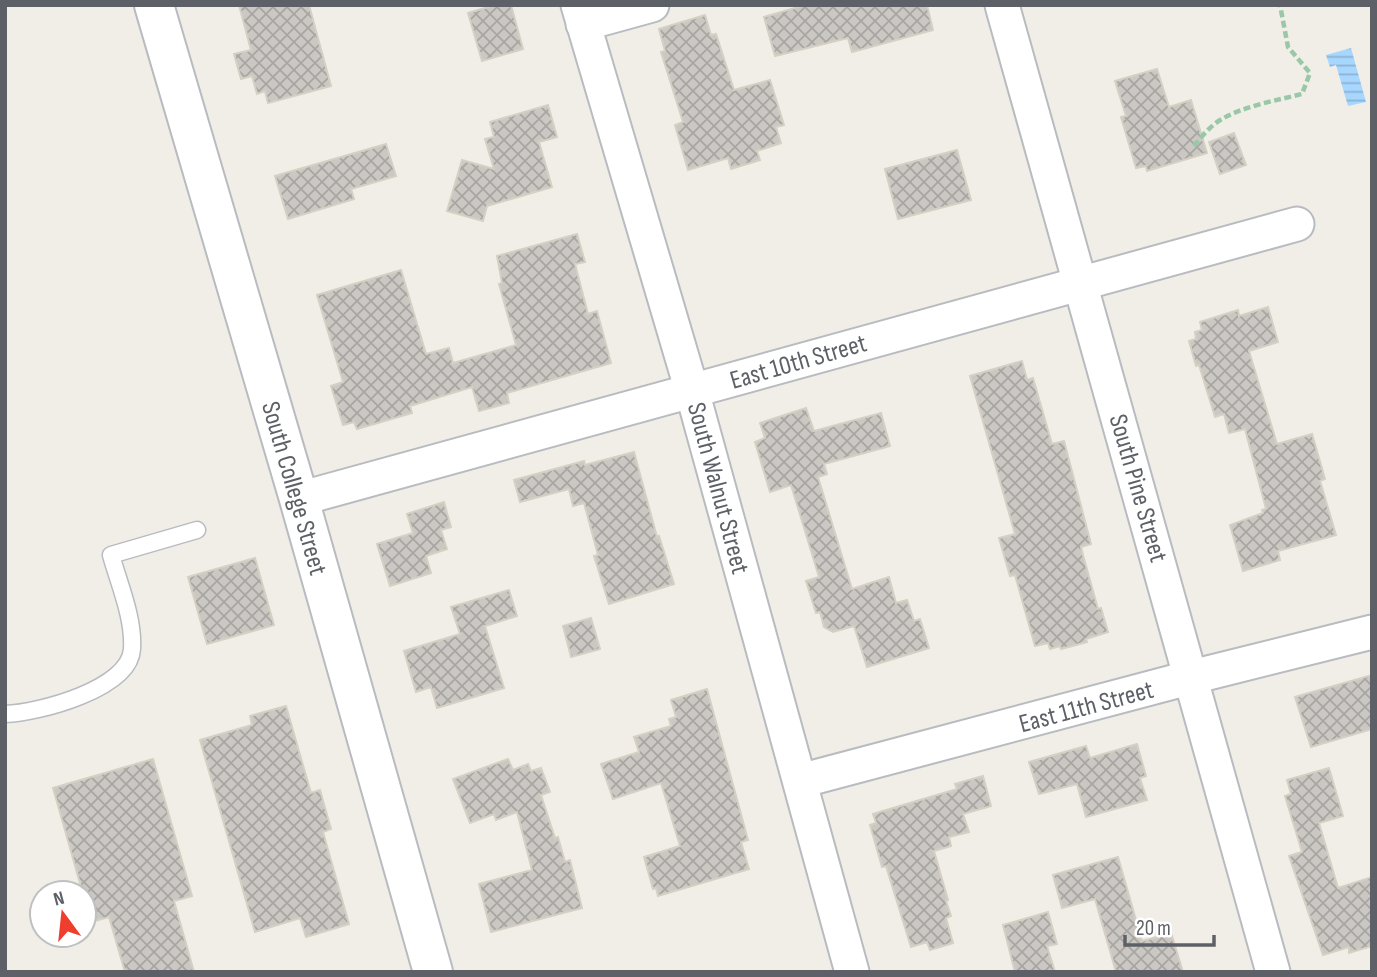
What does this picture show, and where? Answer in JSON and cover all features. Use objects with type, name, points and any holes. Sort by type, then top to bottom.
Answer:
[{"type":"street","name":"South College Street","points":[[154,5],[299,499],[433,972]]},
{"type":"street","points":[[581,15],[652,5]]},
{"type":"street","name":"South Pine Street","points":[[1002,5],[1273,972]]},
{"type":"street","name":"South Walnut Street","points":[[581,15],[692,391],[852,972]]},
{"type":"street","name":"East 10th Street","points":[[299,499],[1297,224]]},
{"type":"street","name":"East 11th Street","points":[[800,781],[1372,632]]},
{"type":"lane","points":[[5,714],[22,714],[73,699],[106,683],[126,668],[132,652],[128,614],[111,555],[197,530]]},
{"type":"path","points":[[1194,146],[1205,132],[1222,118],[1302,94],[1310,73],[1287,47],[1280,5]]},
{"type":"water","points":[[1351,48],[1366,102],[1348,106],[1336,65],[1330,67],[1326,55]]},
{"type":"building","points":[[239,5],[309,5],[331,86],[268,103],[265,91],[257,94],[252,76],[241,79],[234,54],[251,50]]},
{"type":"building","points":[[495,5],[511,5],[523,49],[482,61],[468,13]]},
{"type":"building","points":[[805,5],[927,5],[933,30],[852,52],[848,38],[775,56],[764,17]]},
{"type":"building","points":[[705,15],[711,35],[716,34],[734,90],[770,80],[784,125],[776,127],[781,143],[757,151],[760,160],[731,169],[728,158],[688,170],[675,125],[683,122],[661,52],[665,51],[659,29]]},
{"type":"building","points":[[1157,69],[1169,107],[1191,100],[1207,153],[1147,171],[1146,166],[1136,168],[1121,117],[1126,116],[1115,81]]},
{"type":"building","points":[[548,105],[557,137],[539,142],[552,187],[487,206],[483,221],[447,211],[462,160],[494,169],[485,139],[494,137],[490,122]]},
{"type":"building","points":[[1234,133],[1246,165],[1220,174],[1209,142]]},
{"type":"building","points":[[386,144],[396,176],[351,189],[354,199],[288,219],[275,176]]},
{"type":"building","points":[[957,150],[971,200],[898,219],[885,169]]},
{"type":"building","points":[[577,234],[585,262],[575,264],[588,314],[597,311],[611,363],[507,393],[509,403],[479,411],[472,387],[410,406],[412,413],[357,429],[354,422],[343,425],[331,386],[343,382],[317,295],[401,270],[426,354],[449,348],[453,363],[516,345],[499,284],[502,283],[497,256]]},
{"type":"building","points":[[1268,307],[1278,342],[1249,351],[1277,444],[1312,434],[1325,479],[1320,481],[1336,535],[1278,551],[1280,560],[1243,571],[1230,525],[1263,513],[1262,510],[1266,509],[1245,429],[1229,433],[1224,414],[1215,417],[1189,341],[1196,339],[1195,332],[1202,330],[1200,322],[1238,310],[1239,316]]},
{"type":"building","points":[[1022,361],[1027,380],[1033,378],[1052,444],[1064,441],[1091,544],[1081,547],[1098,609],[1101,608],[1108,632],[1086,639],[1087,642],[1061,649],[1060,646],[1050,649],[1048,643],[1035,646],[1015,575],[1010,576],[999,538],[1015,534],[970,376]]},
{"type":"building","points":[[806,408],[814,431],[881,413],[890,446],[824,464],[827,474],[818,477],[852,589],[889,577],[896,603],[907,600],[914,621],[920,619],[929,648],[867,667],[854,626],[833,632],[824,627],[820,612],[816,613],[806,581],[819,577],[791,485],[770,492],[755,442],[765,438],[760,423]]},
{"type":"building","points":[[634,452],[657,537],[659,536],[674,584],[609,604],[594,556],[598,555],[584,503],[573,506],[569,489],[520,502],[514,480],[584,461],[585,465]]},
{"type":"building","points":[[444,502],[451,527],[441,530],[447,549],[426,556],[431,573],[390,586],[377,544],[413,533],[407,514]]},
{"type":"building","points":[[255,558],[274,625],[207,644],[188,577]]},
{"type":"building","points":[[509,590],[517,616],[485,626],[504,688],[437,708],[431,687],[416,692],[404,651],[460,634],[451,607]]},
{"type":"building","points":[[591,618],[600,649],[571,657],[563,626]]},
{"type":"building","points":[[1372,675],[1372,729],[1311,747],[1295,697]]},
{"type":"building","points":[[707,689],[748,840],[741,842],[749,869],[658,896],[656,888],[653,889],[644,857],[680,846],[661,783],[613,799],[601,764],[639,752],[634,737],[671,726],[669,719],[676,717],[671,700]]},
{"type":"building","points":[[286,706],[311,793],[320,790],[331,829],[323,832],[349,924],[306,937],[300,918],[255,932],[200,740],[252,725],[250,716]]},
{"type":"building","points":[[1137,744],[1146,776],[1140,778],[1147,800],[1086,817],[1077,784],[1039,794],[1029,762],[1086,746],[1090,758]]},
{"type":"building","points":[[153,759],[192,896],[174,901],[194,972],[125,972],[109,917],[98,920],[98,879],[79,879],[53,788]]},
{"type":"building","points":[[508,759],[513,770],[528,764],[531,771],[541,768],[550,792],[541,795],[565,862],[570,860],[582,908],[491,932],[479,884],[532,870],[517,812],[496,820],[494,814],[470,823],[453,779]]},
{"type":"building","points":[[1329,768],[1343,816],[1319,823],[1338,888],[1372,877],[1372,946],[1349,953],[1349,947],[1323,955],[1289,856],[1302,852],[1285,796],[1291,794],[1287,780]]},
{"type":"building","points":[[983,776],[991,806],[963,814],[969,832],[949,837],[951,846],[934,851],[948,900],[946,901],[951,916],[946,918],[953,943],[930,950],[927,942],[911,947],[886,866],[882,867],[870,825],[876,823],[873,814],[957,789],[955,784]]},
{"type":"building","points":[[1118,857],[1142,941],[1171,933],[1183,972],[1116,972],[1095,899],[1062,908],[1053,875]]},
{"type":"building","points":[[1048,912],[1057,944],[1047,946],[1055,972],[1015,972],[1003,925]]}]
